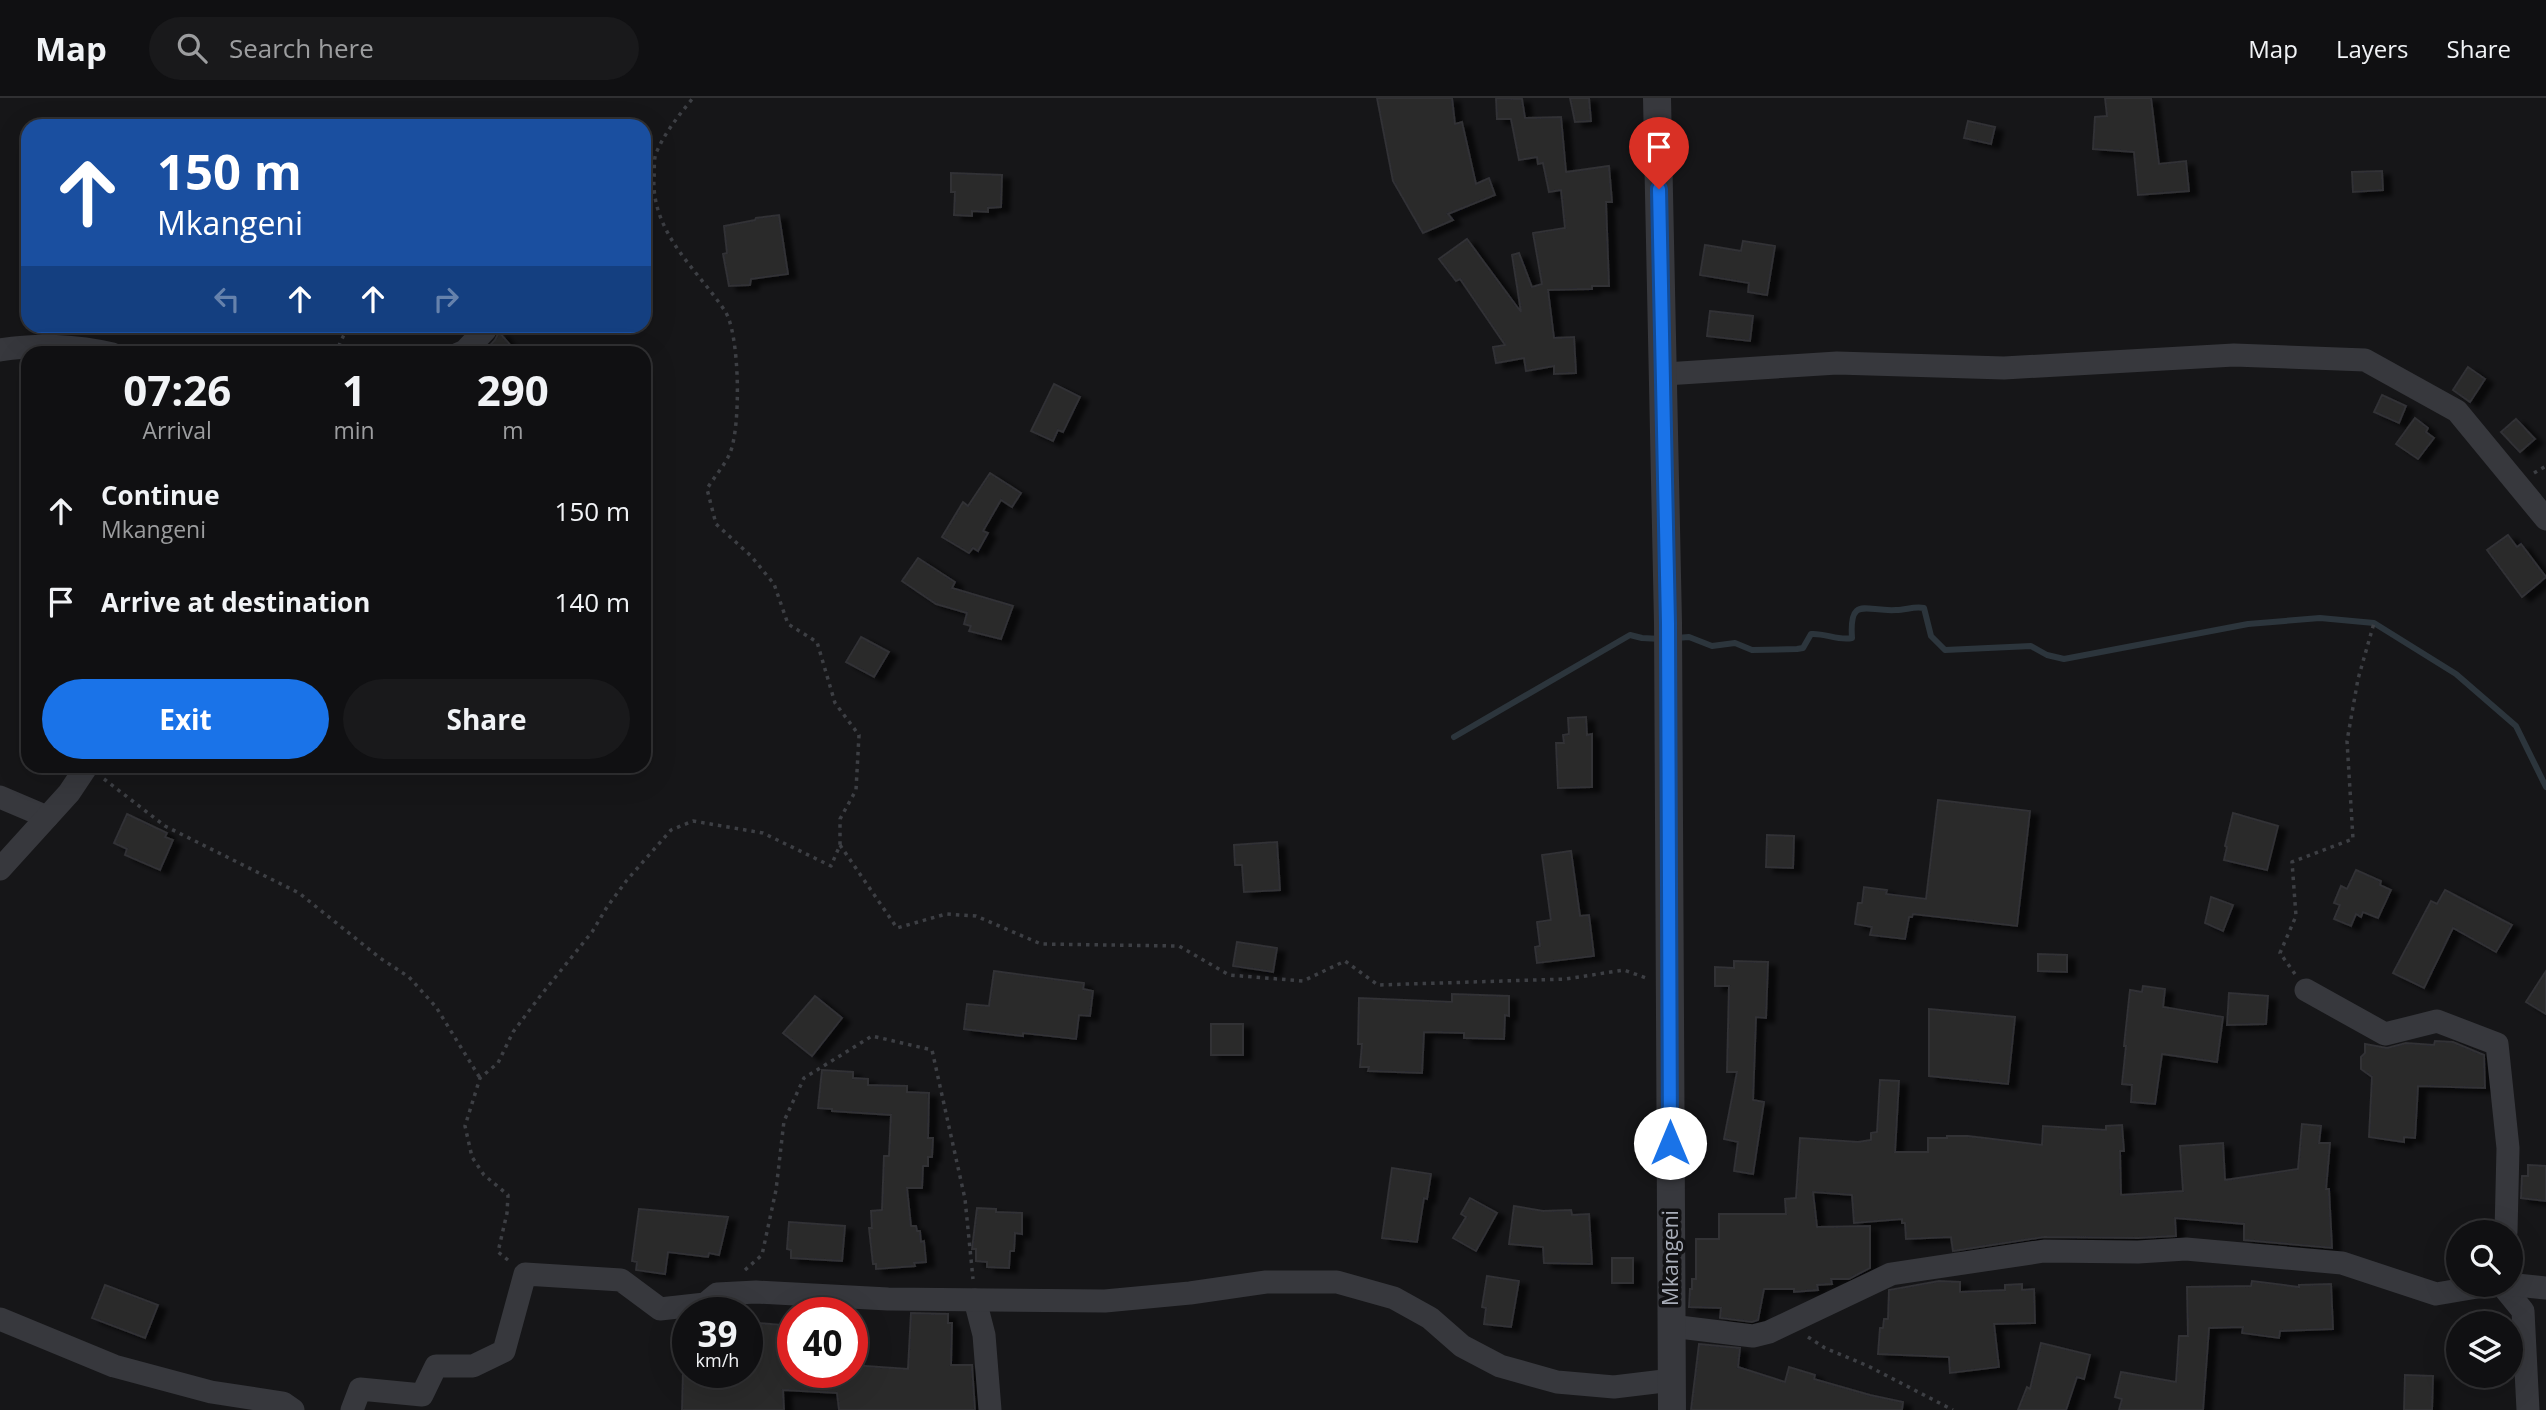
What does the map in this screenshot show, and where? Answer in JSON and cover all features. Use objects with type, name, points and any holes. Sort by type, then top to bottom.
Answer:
[{"type":"street","name":"Mkangeni","points":[[1657,98],[1665,374],[1668,634],[1672,1410]]},
{"type":"street","points":[[470,346],[482,333]]},
{"type":"street","points":[[0,350],[21,346]]},
{"type":"street","points":[[1665,374],[1837,363],[2004,368],[2234,355],[2365,360],[2457,411],[2546,519]]},
{"type":"street","points":[[0,869],[69,793],[82,773]]},
{"type":"street","points":[[0,797],[47,817]]},
{"type":"street","points":[[2306,990],[2385,1034],[2437,1021],[2497,1044],[2508,1148],[2506,1220]]},
{"type":"street","points":[[1671,1326],[1753,1336],[1769,1332],[1785,1322],[1891,1274],[2044,1251],[2138,1252],[2186,1249],[2342,1263],[2436,1294],[2446,1292]]},
{"type":"street","points":[[352,1410],[360,1389],[422,1395],[436,1366],[473,1366],[504,1351],[525,1274],[621,1280],[660,1309],[705,1304],[717,1294],[756,1292],[888,1299],[1105,1301],[1191,1293],[1266,1282],[1337,1282],[1394,1298],[1430,1318],[1462,1346],[1500,1366],[1557,1382],[1614,1387],[1672,1380]]},
{"type":"street","points":[[2523,1286],[2546,1288]]},
{"type":"street","points":[[2512,1297],[2523,1311],[2528,1410]]},
{"type":"street","points":[[975,1300],[984,1335],[990,1410]]},
{"type":"street","points":[[0,1318],[114,1366],[211,1392],[283,1403],[293,1410]]},
{"type":"path","points":[[525,1274],[498,1252],[507,1213],[508,1195],[484,1175],[472,1157],[465,1126],[480,1078],[498,1063],[513,1032],[592,932],[627,880],[671,830],[693,821],[764,833],[831,866],[840,845],[840,819],[856,790],[859,736],[835,704],[817,642],[788,624],[774,584],[751,556],[716,524],[707,489],[730,452],[739,402],[735,351],[727,313],[690,267],[664,226],[653,192],[655,154],[692,98]]},
{"type":"path","points":[[2306,990],[2280,953],[2296,916],[2292,862],[2353,839],[2347,741],[2358,679],[2374,623]]},
{"type":"path","points":[[103,773],[105,780],[165,826],[299,893],[409,978],[436,1007],[480,1078]]},
{"type":"path","points":[[840,845],[897,928],[946,914],[976,916],[1041,944],[1180,946],[1229,975],[1303,981],[1345,961],[1378,985],[1566,979],[1624,970],[1669,986]]},
{"type":"path","points":[[717,1294],[762,1255],[776,1190],[784,1121],[804,1078],[872,1036],[932,1050],[965,1199],[975,1300]]},
{"type":"path","points":[[1785,1322],[1825,1348],[1868,1366],[1953,1410]]},
{"type":"building","points":[[1377,98],[1452,98],[1455,124],[1462,122],[1476,184],[1489,178],[1495,195],[1448,214],[1453,220],[1423,233],[1393,181]]},
{"type":"building","points":[[1496,98],[1522,99],[1525,118],[1561,117],[1566,172],[1609,166],[1612,202],[1606,202],[1609,286],[1548,290],[1554,338],[1574,337],[1576,373],[1554,374],[1554,366],[1526,371],[1524,358],[1496,363],[1493,347],[1505,345],[1460,279],[1456,281],[1439,259],[1467,239],[1521,312],[1512,255],[1519,253],[1532,287],[1542,284],[1533,233],[1565,228],[1561,190],[1549,192],[1543,163],[1538,164],[1537,157],[1519,160],[1511,119],[1497,119]]},
{"type":"building","points":[[1570,98],[1589,98],[1591,121],[1575,122]]},
{"type":"building","points":[[2105,98],[2151,98],[2159,164],[2186,161],[2189,191],[2138,195],[2134,152],[2093,149],[2095,117],[2107,116]]},
{"type":"building","points":[[1968,121],[1995,127],[1991,144],[1964,138]]},
{"type":"building","points":[[2382,171],[2383,190],[2353,192],[2352,172]]},
{"type":"building","points":[[951,173],[1002,175],[1001,207],[988,208],[988,212],[972,211],[972,216],[954,215],[955,192],[951,192]]},
{"type":"building","points":[[779,215],[788,274],[751,279],[750,285],[729,286],[723,254],[727,253],[724,226]]},
{"type":"building","points":[[1743,241],[1775,246],[1767,295],[1748,292],[1749,283],[1700,275],[1705,245],[1741,251]]},
{"type":"building","points":[[1710,311],[1753,316],[1750,341],[1707,336]]},
{"type":"building","points":[[500,333],[511,346],[489,346]]},
{"type":"building","points":[[2468,367],[2485,379],[2470,402],[2453,390]]},
{"type":"building","points":[[1054,384],[1080,397],[1063,432],[1058,430],[1053,441],[1031,431]]},
{"type":"building","points":[[2382,395],[2406,406],[2399,423],[2374,412]]},
{"type":"building","points":[[2415,418],[2428,428],[2426,432],[2434,438],[2418,459],[2396,444]]},
{"type":"building","points":[[2516,419],[2535,439],[2520,452],[2501,432]]},
{"type":"building","points":[[990,473],[1021,493],[1012,507],[1001,500],[983,531],[988,533],[978,551],[973,548],[969,553],[942,537],[963,502],[968,506]]},
{"type":"building","points":[[2508,535],[2517,547],[2521,544],[2546,577],[2522,597],[2487,550]]},
{"type":"building","points":[[918,558],[955,582],[952,588],[1013,606],[1001,639],[969,631],[971,626],[964,624],[967,613],[936,604],[902,581]]},
{"type":"building","points":[[861,637],[889,652],[874,677],[846,662]]},
{"type":"building","points":[[1586,717],[1587,735],[1592,734],[1592,787],[1558,788],[1556,743],[1564,743],[1563,735],[1569,734],[1568,718]]},
{"type":"building","points":[[1938,800],[2030,811],[2017,926],[1913,914],[1909,917],[1905,939],[1870,935],[1872,927],[1855,924],[1864,887],[1887,890],[1886,894],[1926,899]]},
{"type":"building","points":[[2233,813],[2278,826],[2267,870],[2224,860]]},
{"type":"building","points":[[127,814],[167,833],[165,837],[173,840],[160,870],[125,855],[127,849],[114,843]]},
{"type":"building","points":[[1767,835],[1794,836],[1793,868],[1766,867]]},
{"type":"building","points":[[1277,842],[1280,890],[1244,892],[1242,865],[1235,865],[1234,845]]},
{"type":"building","points":[[1571,851],[1580,916],[1589,915],[1594,956],[1537,963],[1535,947],[1540,946],[1537,922],[1551,920],[1542,855]]},
{"type":"building","points":[[2356,870],[2381,881],[2380,885],[2391,890],[2378,918],[2363,912],[2361,917],[2356,914],[2351,926],[2334,919],[2340,905],[2334,903],[2341,886],[2347,889]]},
{"type":"building","points":[[2445,890],[2512,925],[2496,952],[2453,928],[2424,988],[2393,973],[2431,901],[2437,904]]},
{"type":"building","points":[[2211,897],[2233,905],[2223,931],[2205,923]]},
{"type":"building","points":[[1237,942],[1277,948],[1273,972],[1233,966]]},
{"type":"building","points":[[2038,954],[2067,955],[2067,972],[2038,971]]},
{"type":"building","points":[[1734,961],[1768,962],[1766,1018],[1756,1017],[1753,1100],[1764,1102],[1753,1174],[1734,1171],[1738,1142],[1724,1139],[1737,1072],[1727,1072],[1729,986],[1715,986],[1715,967],[1734,968]]},
{"type":"building","points":[[994,971],[1084,983],[1083,989],[1093,991],[1090,1016],[1079,1015],[1076,1039],[964,1029],[967,1004],[989,1006]]},
{"type":"building","points":[[2546,971],[2546,1014],[2526,1002]]},
{"type":"building","points":[[2143,986],[2165,989],[2163,1007],[2223,1017],[2217,1062],[2162,1054],[2155,1104],[2131,1102],[2132,1085],[2122,1084],[2130,990],[2142,992]]},
{"type":"building","points":[[2229,993],[2268,996],[2266,1024],[2227,1025]]},
{"type":"building","points":[[1452,994],[1509,996],[1509,1016],[1505,1015],[1504,1039],[1464,1038],[1464,1033],[1424,1032],[1422,1073],[1368,1071],[1369,1067],[1360,1067],[1362,1044],[1358,1044],[1359,998],[1452,1002]]},
{"type":"building","points":[[815,996],[842,1018],[812,1056],[783,1033]]},
{"type":"building","points":[[1929,1009],[2015,1017],[2008,1084],[1929,1076]]},
{"type":"building","points":[[1211,1024],[1243,1024],[1243,1055],[1211,1055]]},
{"type":"building","points":[[2435,1041],[2453,1042],[2484,1055],[2485,1088],[2418,1086],[2415,1138],[2404,1137],[2404,1142],[2369,1137],[2372,1077],[2361,1069],[2365,1044],[2387,1048],[2406,1043],[2434,1045]]},
{"type":"building","points":[[822,1070],[853,1072],[853,1078],[868,1079],[868,1085],[907,1086],[907,1092],[929,1093],[928,1138],[933,1138],[932,1157],[928,1157],[928,1166],[923,1166],[922,1188],[907,1188],[911,1226],[916,1226],[917,1231],[920,1231],[926,1262],[914,1263],[915,1266],[876,1269],[876,1264],[873,1264],[869,1228],[872,1228],[871,1211],[882,1210],[884,1156],[889,1156],[891,1115],[818,1108]]},
{"type":"building","points":[[1880,1080],[1899,1081],[1895,1152],[1928,1152],[1928,1138],[1947,1136],[2042,1145],[2043,1126],[2106,1130],[2106,1126],[2122,1125],[2124,1151],[2120,1151],[2121,1195],[2183,1191],[2180,1146],[2223,1143],[2225,1180],[2298,1169],[2302,1124],[2321,1126],[2319,1143],[2330,1143],[2326,1189],[2329,1189],[2332,1248],[2244,1240],[2244,1224],[2175,1218],[2176,1236],[2044,1237],[1953,1251],[1951,1237],[1906,1239],[1905,1223],[1902,1223],[1902,1219],[1854,1223],[1852,1195],[1813,1192],[1817,1227],[1870,1226],[1870,1268],[1849,1279],[1831,1279],[1832,1284],[1817,1285],[1818,1290],[1794,1292],[1794,1289],[1764,1289],[1758,1320],[1752,1322],[1720,1318],[1721,1308],[1689,1307],[1692,1279],[1696,1279],[1696,1239],[1719,1239],[1719,1214],[1786,1214],[1785,1199],[1796,1198],[1800,1138],[1858,1142],[1871,1140],[1871,1133],[1877,1132]]},
{"type":"building","points":[[2528,1165],[2546,1166],[2546,1201],[2521,1198],[2522,1176],[2528,1176]]},
{"type":"building","points":[[1392,1168],[1431,1174],[1417,1242],[1382,1238]]},
{"type":"building","points":[[1470,1198],[1497,1213],[1476,1251],[1453,1238],[1466,1217],[1461,1214]]},
{"type":"building","points":[[1514,1206],[1543,1211],[1571,1210],[1572,1215],[1589,1214],[1592,1264],[1544,1263],[1543,1247],[1509,1244]]},
{"type":"building","points":[[977,1208],[1022,1213],[1022,1234],[1015,1233],[1009,1268],[987,1267],[987,1262],[976,1261],[976,1249],[972,1249]]},
{"type":"building","points":[[639,1209],[728,1217],[719,1255],[709,1253],[708,1257],[668,1252],[665,1274],[636,1270],[637,1262],[632,1261]]},
{"type":"building","points":[[789,1222],[845,1226],[842,1261],[791,1258],[791,1250],[787,1249]]},
{"type":"building","points":[[1612,1258],[1633,1258],[1633,1283],[1612,1283]]},
{"type":"building","points":[[1487,1276],[1519,1281],[1511,1327],[1484,1324],[1486,1308],[1482,1307]]},
{"type":"building","points":[[1939,1281],[1960,1282],[1960,1292],[2005,1290],[2005,1285],[2022,1284],[2022,1290],[2034,1289],[2035,1323],[1994,1324],[1999,1367],[1950,1373],[1949,1357],[1878,1354],[1880,1328],[1883,1328],[1884,1319],[1888,1319],[1889,1290]]},
{"type":"building","points":[[2252,1281],[2299,1287],[2331,1284],[2333,1329],[2280,1331],[2279,1338],[2242,1333],[2243,1327],[2209,1328],[2203,1410],[2119,1410],[2122,1399],[2115,1397],[2121,1372],[2176,1382],[2179,1336],[2188,1336],[2187,1287],[2251,1286]]},
{"type":"building","points":[[105,1285],[158,1305],[145,1338],[92,1318]]},
{"type":"building","points":[[911,1313],[948,1314],[948,1323],[952,1323],[951,1365],[972,1365],[975,1410],[839,1410],[837,1393],[783,1390],[784,1410],[682,1410],[683,1388],[763,1388],[763,1323],[777,1325],[777,1388],[868,1388],[868,1366],[908,1369]]},
{"type":"building","points":[[2041,1343],[2090,1355],[2084,1379],[2077,1377],[2066,1410],[2018,1410],[2027,1387],[2030,1389]]},
{"type":"building","points":[[1699,1344],[1740,1348],[1738,1367],[1785,1382],[1789,1367],[1815,1375],[1814,1379],[1903,1402],[1902,1410],[1691,1410]]},
{"type":"building","points":[[2405,1375],[2433,1376],[2432,1410],[2404,1410]]},
{"type":"waterway","points":[[1676,638],[1689,637],[1712,646],[1735,643],[1752,650],[1797,649],[1803,648],[1811,634],[1852,638],[1853,616],[1862,609],[1924,608],[1931,636],[1945,650],[2031,646],[2047,655],[2064,659],[2248,624],[2320,618],[2374,623],[2456,674],[2516,726],[2546,787]]},
{"type":"waterway","points":[[1454,737],[1630,635],[1661,639]]},
{"type":"route","points":[[1659,189],[1665,374],[1668,623],[1670,1143]]}]
